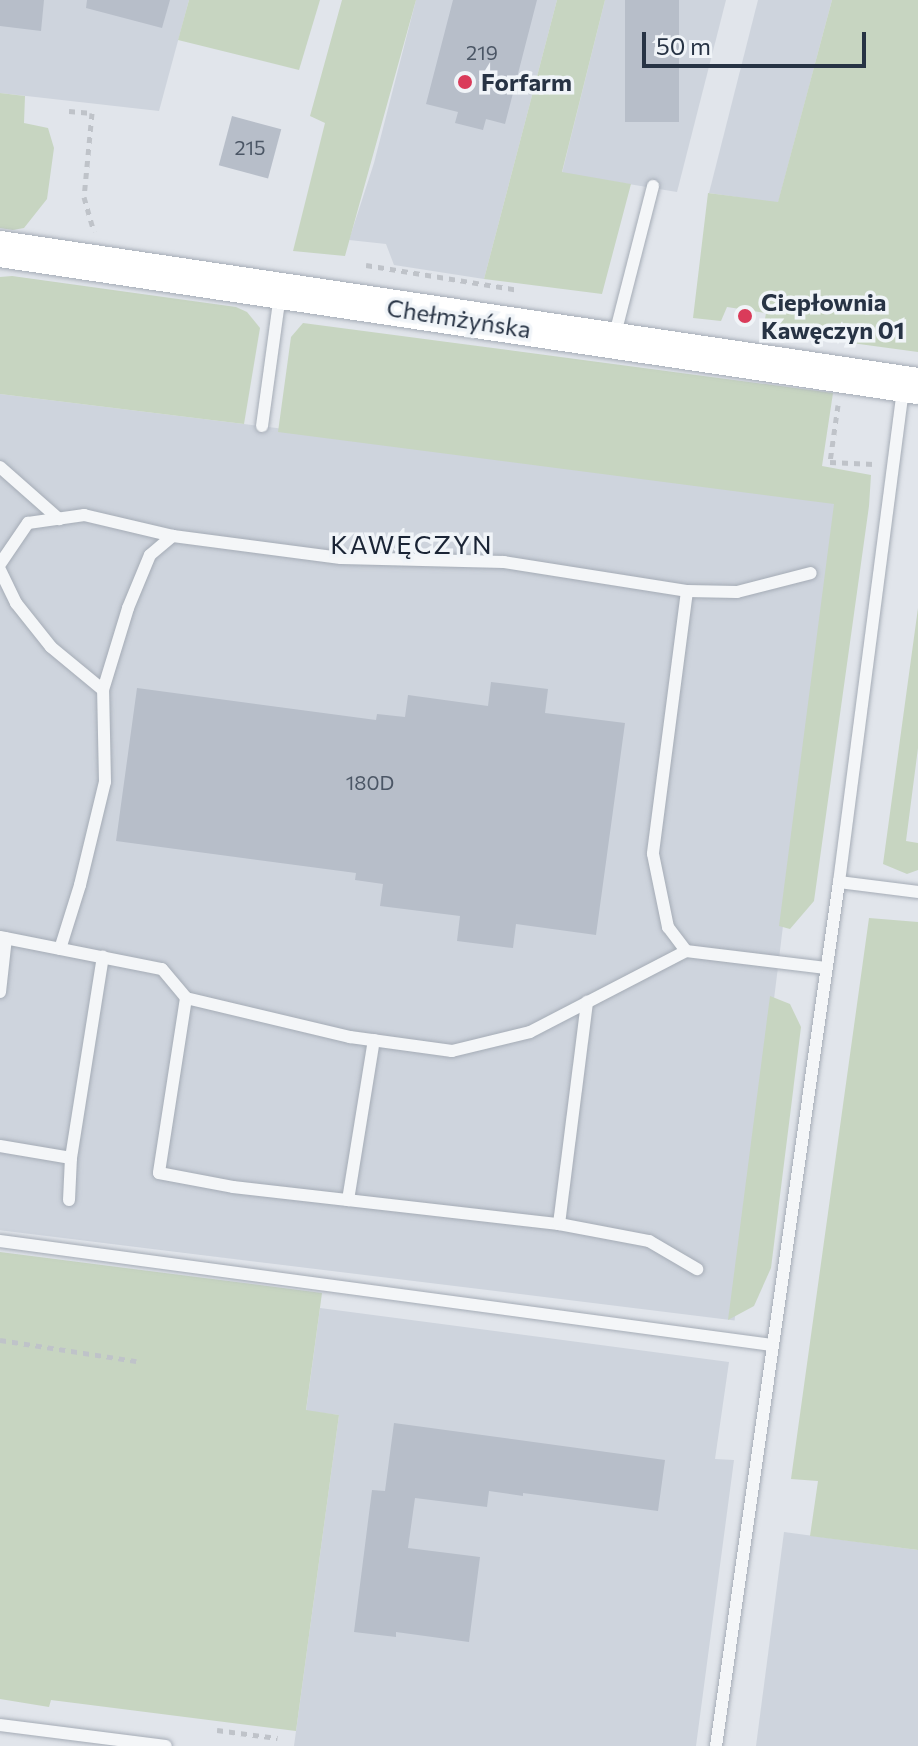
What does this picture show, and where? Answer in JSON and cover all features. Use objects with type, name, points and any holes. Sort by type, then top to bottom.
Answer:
[{"type":"street","name":"Chełmżyńska","points":[[0,249],[911,385]]},
{"type":"lane","points":[[613,342],[653,186]]},
{"type":"lane","points":[[262,426],[280,291]]},
{"type":"lane","points":[[716,1746],[839,882],[892,465],[911,385]]},
{"type":"lane","points":[[0,467],[59,519]]},
{"type":"lane","points":[[103,690],[51,647],[16,603],[0,567],[28,523],[84,515],[173,536],[341,558],[504,562],[687,591],[737,592],[811,573]]},
{"type":"lane","points":[[60,949],[80,885],[105,782],[103,690],[128,608],[150,555],[173,536]]},
{"type":"lane","points":[[686,951],[668,927],[653,854],[687,591]]},
{"type":"lane","points":[[839,882],[918,892]]},
{"type":"lane","points":[[0,992],[3,938],[162,969],[186,998],[374,1040],[452,1051],[530,1032],[686,951],[826,968]]},
{"type":"lane","points":[[69,1200],[71,1158],[103,957]]},
{"type":"lane","points":[[186,998],[159,1173],[233,1187],[559,1224],[649,1241],[697,1269]]},
{"type":"lane","points":[[559,1224],[587,1002]]},
{"type":"lane","points":[[348,1200],[374,1040]]},
{"type":"lane","points":[[0,1146],[71,1158]]},
{"type":"lane","points":[[0,1241],[772,1345]]},
{"type":"lane","points":[[0,1725],[166,1746]]},
{"type":"path","points":[[839,403],[830,462],[892,465]]},
{"type":"path","points":[[0,1340],[136,1361]]},
{"type":"path","points":[[217,1730],[277,1738]]},
{"type":"shaded area","points":[[0,0],[189,0],[159,111],[0,93]]},
{"type":"shaded area","name":"Forfarm","points":[[416,0],[557,0],[484,279],[394,265],[386,244],[349,240],[374,163]]},
{"type":"shaded area","points":[[605,0],[726,0],[677,192],[562,173]]},
{"type":"shaded area","points":[[758,0],[832,0],[778,203],[709,193]]},
{"type":"shaded area","points":[[0,394],[836,497],[735,1320],[0,1230]]},
{"type":"shaded area","points":[[320,1308],[729,1362],[715,1459],[734,1460],[696,1746],[294,1746],[339,1415],[306,1411]]},
{"type":"shaded area","points":[[784,1532],[918,1550],[918,1746],[756,1746]]},
{"type":"green space","points":[[189,0],[320,0],[299,70],[178,40]]},
{"type":"green space","points":[[342,0],[416,0],[345,256],[293,251],[325,123],[310,116]]},
{"type":"green space","points":[[557,0],[605,0],[562,172],[631,184],[602,294],[484,279]]},
{"type":"green space","points":[[832,0],[918,0],[918,352],[763,331],[766,313],[727,307],[721,321],[693,318],[708,193],[778,202]]},
{"type":"green space","points":[[0,93],[25,96],[24,123],[48,128],[54,148],[47,199],[24,228],[13,230],[0,228]]},
{"type":"green space","points":[[12,276],[236,307],[247,312],[260,328],[244,424],[0,394],[0,277]]},
{"type":"green space","points":[[303,323],[833,393],[822,466],[871,475],[869,506],[814,901],[790,929],[779,926],[834,504],[278,432],[291,337]]},
{"type":"green space","points":[[918,608],[918,748],[906,841],[918,843],[918,870],[907,874],[883,864]]},
{"type":"green space","points":[[869,918],[918,922],[918,1550],[810,1536],[818,1481],[791,1479]]},
{"type":"green space","points":[[770,996],[790,1004],[801,1027],[771,1268],[754,1306],[728,1320]]},
{"type":"green space","points":[[0,1252],[322,1293],[306,1410],[339,1415],[296,1731],[51,1700],[49,1707],[0,1699]]},
{"type":"building","points":[[0,0],[44,0],[41,31],[0,26]]},
{"type":"building","points":[[87,0],[170,0],[162,28],[86,8]]},
{"type":"building","points":[[453,0],[537,0],[505,124],[486,119],[483,130],[455,123],[458,112],[426,104]]},
{"type":"building","points":[[625,0],[679,0],[679,122],[625,122]]},
{"type":"building","points":[[232,116],[281,129],[268,178],[219,165]]},
{"type":"building","points":[[491,682],[548,689],[545,713],[625,723],[596,935],[516,924],[513,948],[457,941],[460,916],[380,906],[383,884],[355,880],[356,873],[116,841],[137,688],[376,720],[377,714],[405,717],[408,695],[488,706]]},
{"type":"building","points":[[394,1423],[665,1460],[658,1511],[489,1491],[487,1507],[415,1498],[408,1548],[480,1557],[469,1642],[396,1632],[396,1637],[354,1632],[372,1490],[385,1491]]},
{"type":"place","name":"Forfarm","points":[[465,82]]},
{"type":"place","name":"Ciepłownia Kawęczyn 01","points":[[745,316]]},
{"type":"district","name":"KAWĘCZYN","points":[[412,544]]}]
